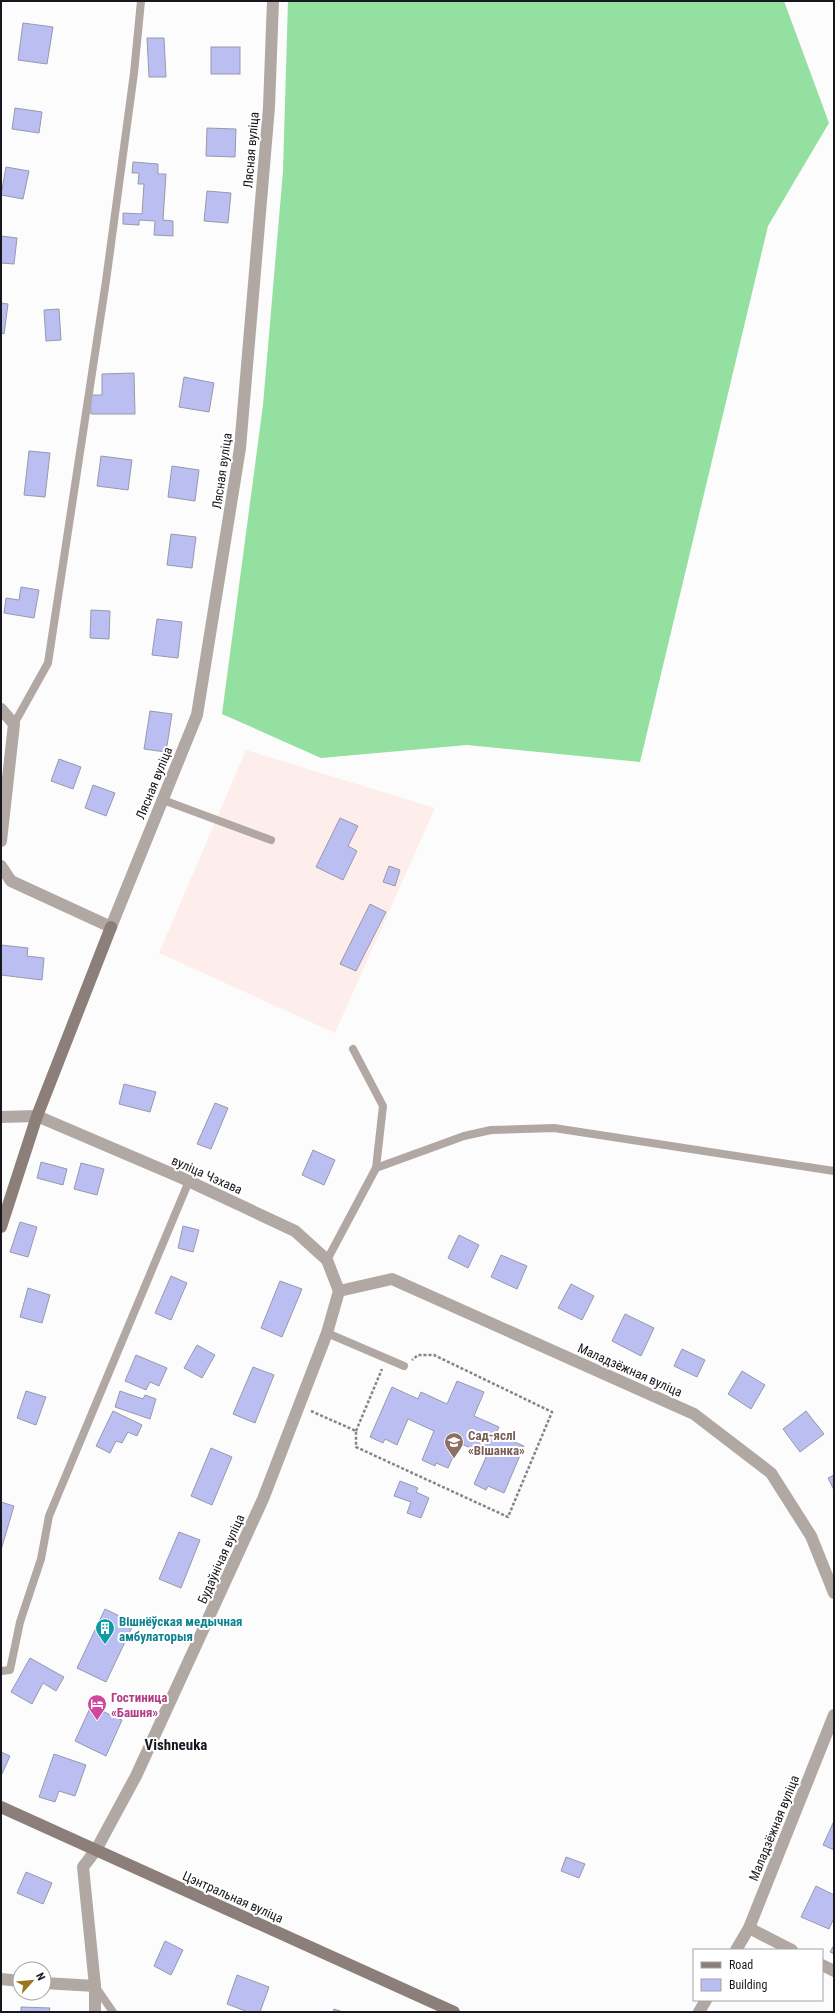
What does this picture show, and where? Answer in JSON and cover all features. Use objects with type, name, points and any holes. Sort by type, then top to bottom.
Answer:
[{"type":"street","name":"Лясная вуліца","points":[[110,927],[197,715],[240,448],[269,107],[273,1]]},
{"type":"street","points":[[1,709],[14,724],[1,841]]},
{"type":"street","points":[[1,866],[11,881],[110,927],[37,1116],[1,1227]]},
{"type":"street","name":"вуліца Чэхава","points":[[1,1117],[37,1116],[189,1181],[295,1231],[327,1260],[339,1291]]},
{"type":"street","name":"Маладзёжная вуліца","points":[[339,1291],[392,1279],[694,1414],[771,1473],[811,1536],[834,1593]]},
{"type":"street","name":"Будаўнічая вуліца","points":[[95,2012],[95,1986],[83,1867],[96,1850],[136,1776],[211,1616],[263,1499],[328,1333],[339,1291]]},
{"type":"street","name":"Маладзёжная вуліца","points":[[737,1949],[749,1928],[834,1715]]},
{"type":"street","name":"Цэнтральная вуліца","points":[[1,1807],[454,2012]]},
{"type":"street","points":[[749,1928],[790,1949]]},
{"type":"street","points":[[823,1966],[834,1971]]},
{"type":"street","points":[[1,1979],[12,1980]]},
{"type":"street","points":[[52,1983],[95,1986]]},
{"type":"street","points":[[699,2012],[705,2001]]},
{"type":"lane","points":[[14,724],[48,663],[108,266],[134,73],[140,1]]},
{"type":"lane","points":[[163,800],[272,840]]},
{"type":"lane","points":[[327,1260],[376,1168],[382,1106],[353,1049]]},
{"type":"lane","points":[[376,1168],[464,1136],[491,1130],[554,1128],[834,1171]]},
{"type":"lane","points":[[1,1671],[10,1670],[20,1622],[41,1559],[49,1516],[189,1181]]},
{"type":"lane","points":[[328,1333],[404,1366]]},
{"type":"lane","points":[[95,1986],[113,2012]]},
{"type":"path","points":[[387,1358],[356,1431],[356,1447],[508,1517],[552,1412],[434,1355],[418,1355],[404,1366]]},
{"type":"path","points":[[299,1406],[356,1431]]},
{"type":"shaded area","points":[[246,750],[435,808],[335,1033],[159,953]]},
{"type":"green space","points":[[288,1],[784,1],[829,123],[768,226],[640,762],[467,745],[321,758],[222,714],[263,405],[283,171]]},
{"type":"building","points":[[23,23],[53,27],[47,64],[18,60]]},
{"type":"building","points":[[147,38],[164,38],[166,77],[149,77]]},
{"type":"building","points":[[211,47],[240,47],[240,74],[211,74]]},
{"type":"building","points":[[15,108],[42,112],[39,133],[12,129]]},
{"type":"building","points":[[207,128],[236,129],[235,157],[206,156]]},
{"type":"building","points":[[133,162],[158,164],[158,174],[166,174],[163,220],[173,221],[173,236],[154,235],[155,221],[139,220],[139,225],[123,224],[123,213],[142,214],[144,184],[138,184],[139,173],[132,173]]},
{"type":"building","points":[[6,167],[29,171],[23,199],[1,195]]},
{"type":"building","points":[[207,191],[231,193],[228,223],[204,221]]},
{"type":"building","points":[[1,236],[17,238],[14,264],[1,263]]},
{"type":"building","points":[[1,303],[8,304],[4,334],[1,333]]},
{"type":"building","points":[[59,309],[61,340],[46,341],[44,310]]},
{"type":"building","points":[[134,373],[135,414],[91,414],[90,395],[102,395],[102,374]]},
{"type":"building","points":[[184,377],[214,383],[209,412],[179,407]]},
{"type":"building","points":[[29,451],[50,453],[45,497],[24,495]]},
{"type":"building","points":[[101,456],[132,460],[128,490],[97,486]]},
{"type":"building","points":[[172,466],[199,470],[195,501],[168,497]]},
{"type":"building","points":[[171,534],[196,537],[192,568],[167,565]]},
{"type":"building","points":[[21,587],[39,590],[34,618],[4,613],[6,598],[19,600]]},
{"type":"building","points":[[91,610],[110,611],[109,639],[90,638]]},
{"type":"building","points":[[157,619],[182,622],[178,658],[152,655]]},
{"type":"building","points":[[150,711],[172,714],[166,752],[144,749]]},
{"type":"building","points":[[59,759],[81,767],[73,789],[51,781]]},
{"type":"building","points":[[93,785],[115,793],[106,816],[85,808]]},
{"type":"building","points":[[340,818],[358,826],[348,846],[357,851],[343,880],[316,867]]},
{"type":"building","points":[[389,866],[400,870],[395,886],[383,882]]},
{"type":"building","points":[[370,904],[386,912],[356,971],[340,964]]},
{"type":"building","points":[[1,945],[28,948],[27,956],[44,958],[42,980],[1,975]]},
{"type":"building","points":[[124,1084],[156,1092],[150,1112],[119,1104]]},
{"type":"building","points":[[215,1103],[228,1108],[211,1149],[197,1144]]},
{"type":"building","points":[[313,1150],[335,1160],[324,1185],[302,1175]]},
{"type":"building","points":[[41,1162],[67,1169],[63,1185],[37,1178]]},
{"type":"building","points":[[81,1163],[104,1169],[97,1195],[74,1189]]},
{"type":"building","points":[[20,1222],[37,1227],[28,1257],[10,1252]]},
{"type":"building","points":[[183,1226],[199,1230],[193,1252],[178,1248]]},
{"type":"building","points":[[459,1235],[479,1245],[468,1268],[448,1258]]},
{"type":"building","points":[[501,1255],[527,1266],[517,1289],[491,1277]]},
{"type":"building","points":[[171,1276],[187,1283],[171,1320],[155,1313]]},
{"type":"building","points":[[280,1281],[302,1289],[282,1337],[261,1328]]},
{"type":"building","points":[[571,1284],[594,1296],[582,1320],[558,1308]]},
{"type":"building","points":[[28,1288],[50,1295],[42,1323],[20,1317]]},
{"type":"building","points":[[625,1314],[654,1328],[641,1356],[612,1341]]},
{"type":"building","points":[[197,1345],[215,1355],[202,1378],[184,1368]]},
{"type":"building","points":[[682,1349],[705,1360],[697,1377],[674,1366]]},
{"type":"building","points":[[136,1355],[167,1368],[159,1386],[150,1382],[146,1390],[125,1381]]},
{"type":"building","points":[[253,1367],[274,1375],[255,1423],[233,1414]]},
{"type":"building","points":[[742,1371],[765,1385],[751,1409],[728,1394]]},
{"type":"building","points":[[457,1381],[484,1392],[474,1416],[499,1427],[496,1434],[524,1446],[504,1493],[488,1486],[486,1490],[474,1484],[487,1455],[459,1443],[448,1468],[436,1463],[435,1466],[422,1460],[434,1431],[408,1419],[397,1445],[385,1439],[383,1443],[370,1437],[392,1387],[418,1399],[421,1392],[447,1404]]},
{"type":"building","points":[[26,1391],[46,1397],[36,1425],[17,1418]]},
{"type":"building","points":[[120,1391],[143,1399],[145,1395],[156,1399],[150,1419],[115,1407]]},
{"type":"building","points":[[113,1411],[142,1425],[137,1436],[128,1432],[122,1443],[116,1441],[110,1453],[96,1446]]},
{"type":"building","points":[[806,1411],[824,1434],[800,1452],[783,1429]]},
{"type":"building","points":[[211,1448],[232,1457],[212,1505],[191,1496]]},
{"type":"building","points":[[834,1475],[834,1490],[828,1478]]},
{"type":"building","points":[[400,1481],[418,1488],[416,1492],[429,1498],[421,1518],[407,1513],[411,1502],[394,1496]]},
{"type":"building","points":[[1,1502],[14,1506],[1,1550]]},
{"type":"building","points":[[179,1532],[200,1540],[181,1588],[159,1579]]},
{"type":"building","name":"Вішнёўская медычная амбулаторыя","points":[[105,1609],[134,1623],[106,1682],[77,1668]]},
{"type":"building","points":[[30,1658],[64,1677],[56,1691],[43,1683],[32,1704],[11,1692]]},
{"type":"building","points":[[91,1706],[122,1720],[106,1756],[75,1741]]},
{"type":"building","points":[[1,1752],[10,1756],[2,1774],[1,1773]]},
{"type":"building","points":[[54,1754],[86,1765],[75,1796],[59,1791],[55,1802],[39,1797]]},
{"type":"building","points":[[834,1821],[834,1850],[823,1845]]},
{"type":"building","points":[[566,1857],[585,1864],[579,1878],[561,1871]]},
{"type":"building","points":[[26,1872],[52,1883],[43,1904],[17,1893]]},
{"type":"building","points":[[816,1886],[834,1895],[834,1918],[829,1929],[801,1917]]},
{"type":"building","points":[[165,1941],[183,1950],[171,1975],[154,1966]]},
{"type":"building","points":[[834,1945],[834,1954],[830,1952]]},
{"type":"building","points":[[237,1975],[269,1987],[260,2012],[248,2012],[227,2004]]},
{"type":"building","points":[[21,2007],[50,2008],[49,2012],[21,2012]]},
{"type":"building","points":[[334,2009],[343,2012],[333,2012]]},
{"type":"place","name":"Сад-яслі «Вішанка»","points":[[454,1459]]},
{"type":"place","name":"Вішнёўская медычная амбулаторыя","points":[[105,1645]]},
{"type":"place","name":"Гостиница «Башня»","points":[[97,1721]]},
{"type":"district","name":"Vishneuka","points":[[176,1745]]}]
